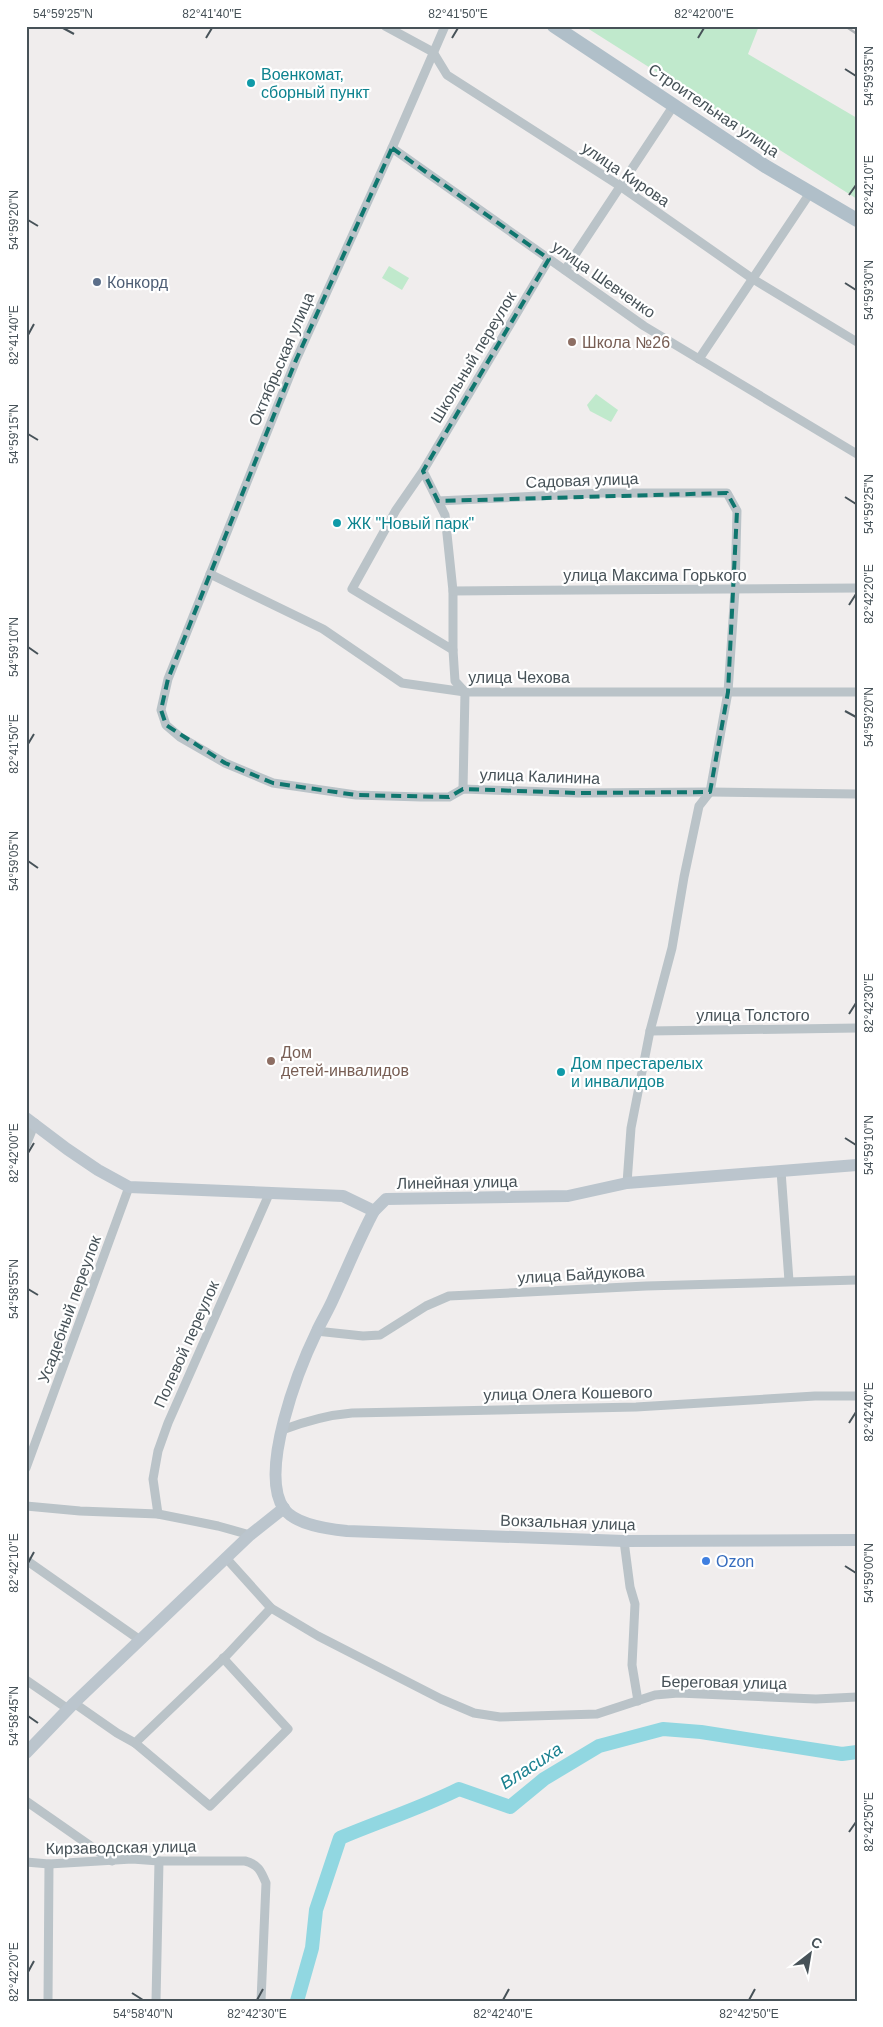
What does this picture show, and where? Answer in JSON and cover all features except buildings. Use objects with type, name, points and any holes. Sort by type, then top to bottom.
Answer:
[{"type":"main road","name":"Строительная улица","points":[[554,26],[721,137],[857,220]]},
{"type":"street","name":"улица Кирова","points":[[385,26],[433,52],[447,74],[620,186],[753,279],[857,342]]},
{"type":"street","name":"Октябрьская улица","points":[[161,710],[168,679],[296,360],[445,26]]},
{"type":"street","points":[[565,270],[674,105]]},
{"type":"street","name":"улица Шевченко","points":[[392,148],[644,326],[857,454]]},
{"type":"street","points":[[700,359],[810,193]]},
{"type":"street","name":"Школьный переулок","points":[[453,650],[352,588],[396,510],[423,471],[549,259]]},
{"type":"street","points":[[423,471],[445,515],[453,591],[455,681],[465,692],[463,789]]},
{"type":"street","name":"Садовая улица","points":[[438,501],[602,493],[727,494],[737,511],[734,590]]},
{"type":"street","name":"улица Чехова","points":[[210,574],[323,629],[402,683],[465,692],[857,692]]},
{"type":"street","name":"улица Максима Горького","points":[[453,591],[857,588]]},
{"type":"street","points":[[627,1183],[631,1128],[650,1030],[672,948],[699,806],[710,792],[728,692],[734,590]]},
{"type":"street","name":"улица Калинина","points":[[161,710],[166,725],[180,737],[225,763],[273,783],[356,795],[449,797],[463,789],[578,793],[857,794]]},
{"type":"street","name":"улица Толстого","points":[[650,1030],[857,1028]]},
{"type":"street","points":[[26,1145],[31,1120],[98,1170],[130,1188],[343,1196],[374,1211],[327,1313],[316,1331],[296,1381],[282,1430],[275,1464],[277,1494],[284,1508],[250,1535],[71,1706],[26,1753]]},
{"type":"street","name":"Линейная улица","points":[[374,1211],[386,1199],[568,1196],[627,1183],[857,1165]]},
{"type":"street","points":[[781,1171],[789,1281]]},
{"type":"street","name":"Усадебный переулок","points":[[26,1468],[130,1188]]},
{"type":"street","name":"Полевой переулок","points":[[158,1514],[153,1479],[158,1451],[168,1423],[270,1192]]},
{"type":"street","name":"улица Байдукова","points":[[316,1331],[363,1336],[380,1335],[426,1306],[449,1296],[789,1281],[857,1280]]},
{"type":"street","name":"улица Олега Кошевого","points":[[282,1430],[308,1420],[332,1414],[352,1412],[636,1407],[815,1396],[857,1396]]},
{"type":"street","points":[[26,1506],[80,1511],[158,1514],[218,1526],[250,1535]]},
{"type":"street","name":"Вокзальная улица","points":[[284,1508],[291,1516],[319,1527],[347,1531],[624,1541],[857,1540]]},
{"type":"street","points":[[624,1541],[630,1587],[635,1604],[632,1665],[638,1701]]},
{"type":"street","points":[[135,1743],[223,1658],[271,1608],[226,1558]]},
{"type":"street","points":[[26,1560],[140,1640]]},
{"type":"street","name":"Береговая улица","points":[[271,1608],[318,1636],[441,1699],[474,1713],[500,1717],[597,1714],[655,1695],[678,1693],[816,1699],[857,1697]]},
{"type":"street","points":[[26,1680],[135,1743],[210,1806],[288,1729],[223,1658]]},
{"type":"street","points":[[26,1801],[112,1861]]},
{"type":"street","name":"Кирзаводская улица","points":[[26,1862],[49,1864],[112,1861],[132,1858],[159,1861],[245,1861],[253,1863],[259,1867],[266,1883],[261,2001]]},
{"type":"street","points":[[156,2001],[159,1861]]},
{"type":"street","points":[[48,2001],[49,1864]]},
{"type":"highlighted area","points":[[392,148],[549,259],[423,471],[438,501],[727,493],[737,511],[728,692],[710,792],[578,793],[463,789],[449,797],[356,795],[273,783],[225,763],[166,725],[161,710],[168,679],[296,360]]},
{"type":"green space","points":[[584,26],[759,26],[748,54],[857,118],[857,199]]},
{"type":"green space","points":[[389,266],[409,278],[402,290],[382,278]]},
{"type":"green space","points":[[596,394],[618,410],[611,422],[590,411],[587,405]]},
{"type":"waterway","name":"Власиха","points":[[297,2001],[312,1948],[316,1910],[340,1838],[459,1789],[510,1807],[544,1779],[599,1746],[663,1729],[701,1732],[842,1754],[857,1752]]},
{"type":"railway","points":[[845,26],[857,34]]},
{"type":"place","name":"Военкомат, сборный пункт","points":[[251,83]]},
{"type":"place","name":"Конкорд","points":[[97,282]]},
{"type":"place","name":"Школа №26","points":[[572,342]]},
{"type":"place","name":"ЖК \"Новый парк\"","points":[[337,523]]},
{"type":"place","name":"Дом детей-инвалидов","points":[[271,1061]]},
{"type":"place","name":"Дом престарелых и инвалидов","points":[[561,1072]]},
{"type":"place","name":"Ozon","points":[[706,1561]]}]
